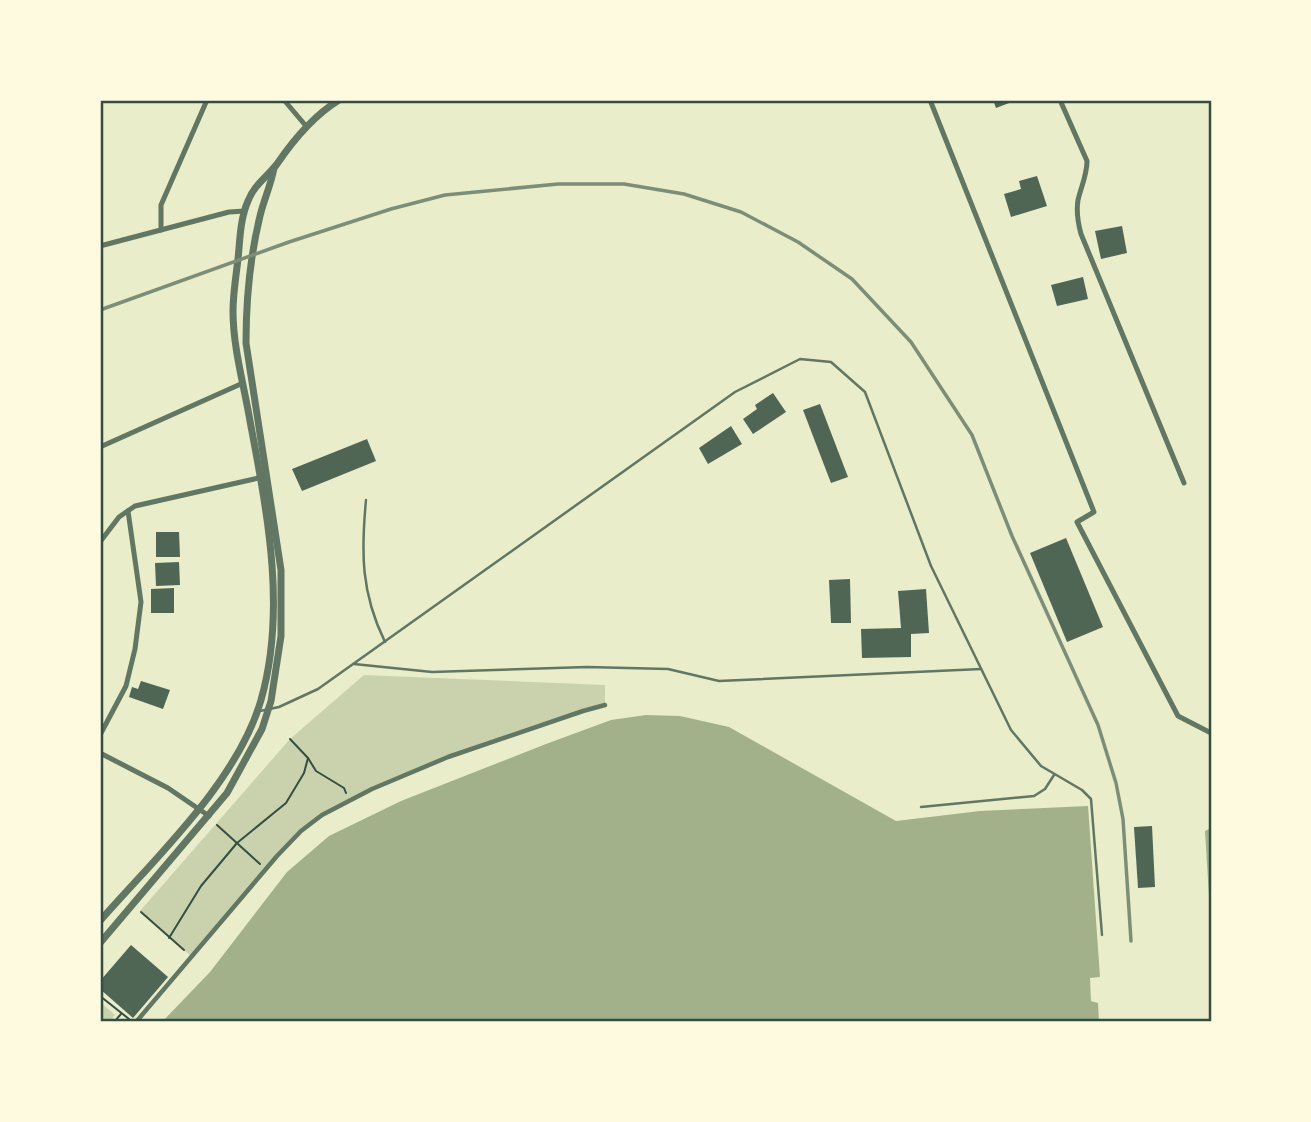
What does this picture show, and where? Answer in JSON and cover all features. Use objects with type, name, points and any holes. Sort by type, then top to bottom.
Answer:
[{"type":"street","points":[[161,230],[161,205],[207,100]]},
{"type":"street","points":[[284,100],[306,126]]},
{"type":"street","points":[[100,943],[226,793],[246,759],[268,709],[277,675],[282,604],[281,569],[243,383],[235,336],[233,298],[244,213],[257,185],[306,126],[339,100]]},
{"type":"street","points":[[930,100],[1094,512],[1077,522],[1178,716],[1211,733]]},
{"type":"street","points":[[1060,100],[1087,161],[1087,171],[1078,202],[1077,217],[1081,234],[1184,484]]},
{"type":"street","points":[[112,929],[100,920],[199,808],[239,752],[257,711],[269,656],[273,572],[246,343],[247,296],[260,214],[271,189],[274,167]]},
{"type":"street","points":[[100,246],[229,212],[244,213]]},
{"type":"street","points":[[100,447],[243,383]]},
{"type":"street","points":[[100,542],[119,517],[135,506],[263,477]]},
{"type":"street","points":[[100,735],[126,686],[135,649],[141,602],[128,511]]},
{"type":"street","points":[[134,1022],[266,869],[301,831],[322,815],[347,801],[449,757],[605,705]]},
{"type":"street","points":[[100,753],[168,788],[209,816]]},
{"type":"lane","points":[[257,711],[318,690],[735,392],[800,359],[831,362],[865,392],[932,566],[1010,730],[1041,766],[1082,790],[1091,799],[1102,935]]},
{"type":"lane","points":[[366,500],[363,570],[370,607],[385,642]]},
{"type":"lane","points":[[354,664],[432,671],[587,667],[668,669],[719,681],[981,668]]},
{"type":"lane","points":[[921,807],[1034,796],[1045,789],[1055,774]]},
{"type":"path","points":[[290,739],[316,771],[344,788],[347,801]]},
{"type":"path","points":[[169,938],[201,886],[237,843],[286,803],[304,773],[308,758]]},
{"type":"path","points":[[217,825],[266,869]]},
{"type":"path","points":[[140,911],[192,957]]},
{"type":"path","points":[[100,996],[134,1022]]},
{"type":"path","points":[[114,1022],[122,1013]]},
{"type":"shaded area","points":[[364,675],[605,685],[605,705],[397,777],[322,815],[289,843],[192,957],[140,911],[290,739]]},
{"type":"shaded area","points":[[646,715],[680,716],[729,727],[896,821],[980,811],[1088,806],[1100,977],[1090,978],[1091,1001],[1098,1003],[1099,1022],[162,1022],[210,972],[287,872],[329,836],[401,801],[546,744],[611,720]]},
{"type":"shaded area","points":[[1211,828],[1211,929],[1205,831]]},
{"type":"shaded area","points":[[100,1002],[115,1015],[109,1022],[100,1022]]},
{"type":"building","points":[[993,100],[1017,100],[996,108]]},
{"type":"building","points":[[1037,176],[1047,206],[1011,217],[1004,194],[1021,189],[1019,181]]},
{"type":"building","points":[[1122,226],[1127,253],[1101,259],[1095,231]]},
{"type":"building","points":[[1083,277],[1088,299],[1057,306],[1051,285]]},
{"type":"building","points":[[773,393],[786,412],[753,434],[743,419],[757,409],[755,405]]},
{"type":"building","points":[[820,404],[848,477],[831,483],[803,410]]},
{"type":"building","points":[[731,426],[742,444],[708,464],[699,448]]},
{"type":"building","points":[[367,439],[376,461],[302,491],[292,469]]},
{"type":"building","points":[[156,532],[179,532],[180,557],[156,557]]},
{"type":"building","points":[[1066,538],[1103,627],[1067,642],[1030,553]]},
{"type":"building","points":[[179,562],[180,585],[156,586],[155,563]]},
{"type":"building","points":[[850,579],[851,623],[831,623],[829,580]]},
{"type":"building","points":[[174,588],[174,613],[151,613],[151,589]]},
{"type":"building","points":[[926,589],[929,633],[911,634],[911,657],[862,658],[861,629],[901,628],[898,591]]},
{"type":"building","points":[[141,681],[170,690],[163,709],[129,697],[132,687],[138,689]]},
{"type":"building","points":[[1152,826],[1155,887],[1138,888],[1134,827]]},
{"type":"building","points":[[131,945],[168,977],[133,1018],[100,989],[100,981]]},
{"type":"railway","points":[[100,310],[289,242],[391,209],[445,195],[558,184],[624,184],[684,194],[741,212],[798,242],[852,279],[911,342],[972,435],[1012,536],[1098,725],[1116,783],[1123,819],[1131,941]]}]
